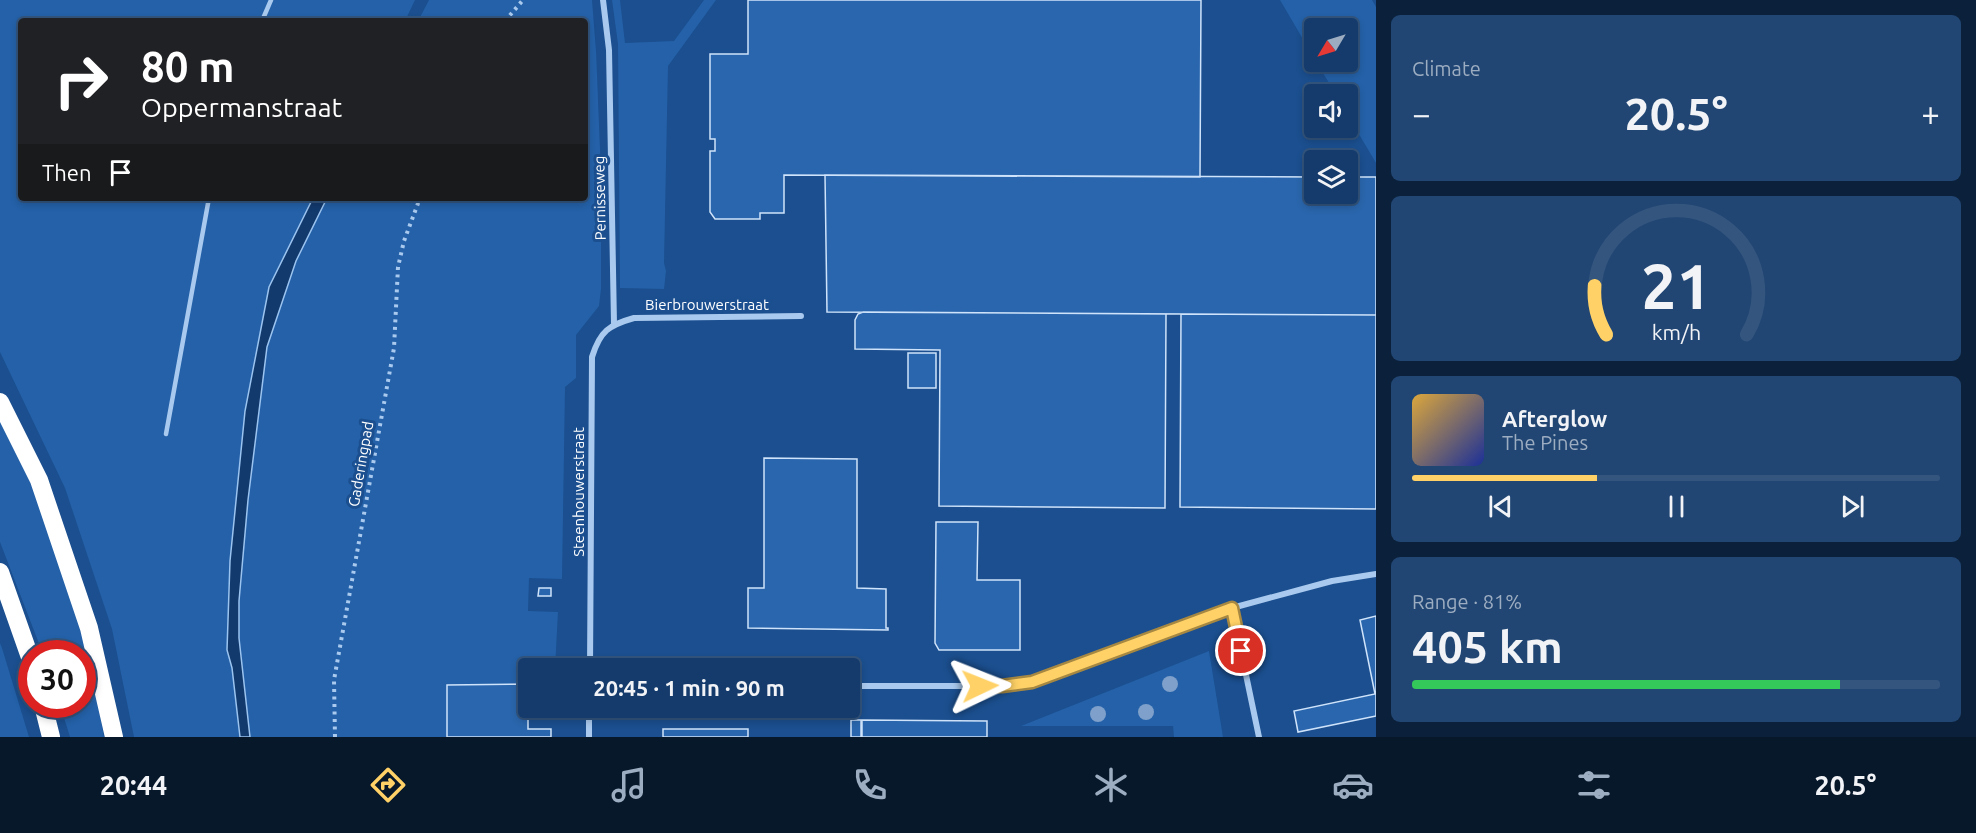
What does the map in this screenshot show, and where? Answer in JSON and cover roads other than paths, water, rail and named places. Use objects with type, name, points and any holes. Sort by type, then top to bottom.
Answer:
[{"type":"highway","points":[[0,402],[39,480],[88,628],[114,737]]},
{"type":"highway","points":[[0,573],[24,640]]},
{"type":"highway","points":[[46,718],[51,737]]},
{"type":"street","name":"Pernisseweg","points":[[603,0],[609,50],[614,324]]},
{"type":"street","name":"Bierbrouwerstraat","points":[[614,324],[634,318],[801,316]]},
{"type":"street","name":"Steenhouwerstraat","points":[[590,658],[592,357],[598,339],[614,324]]},
{"type":"street","points":[[860,686],[1002,686],[1032,682],[1232,608],[1322,584],[1376,574]]},
{"type":"street","points":[[1232,608],[1259,737]]},
{"type":"street","points":[[589,737],[590,718]]},
{"type":"lane","points":[[263,18],[271,0]]},
{"type":"lane","points":[[166,434],[208,201]]}]
